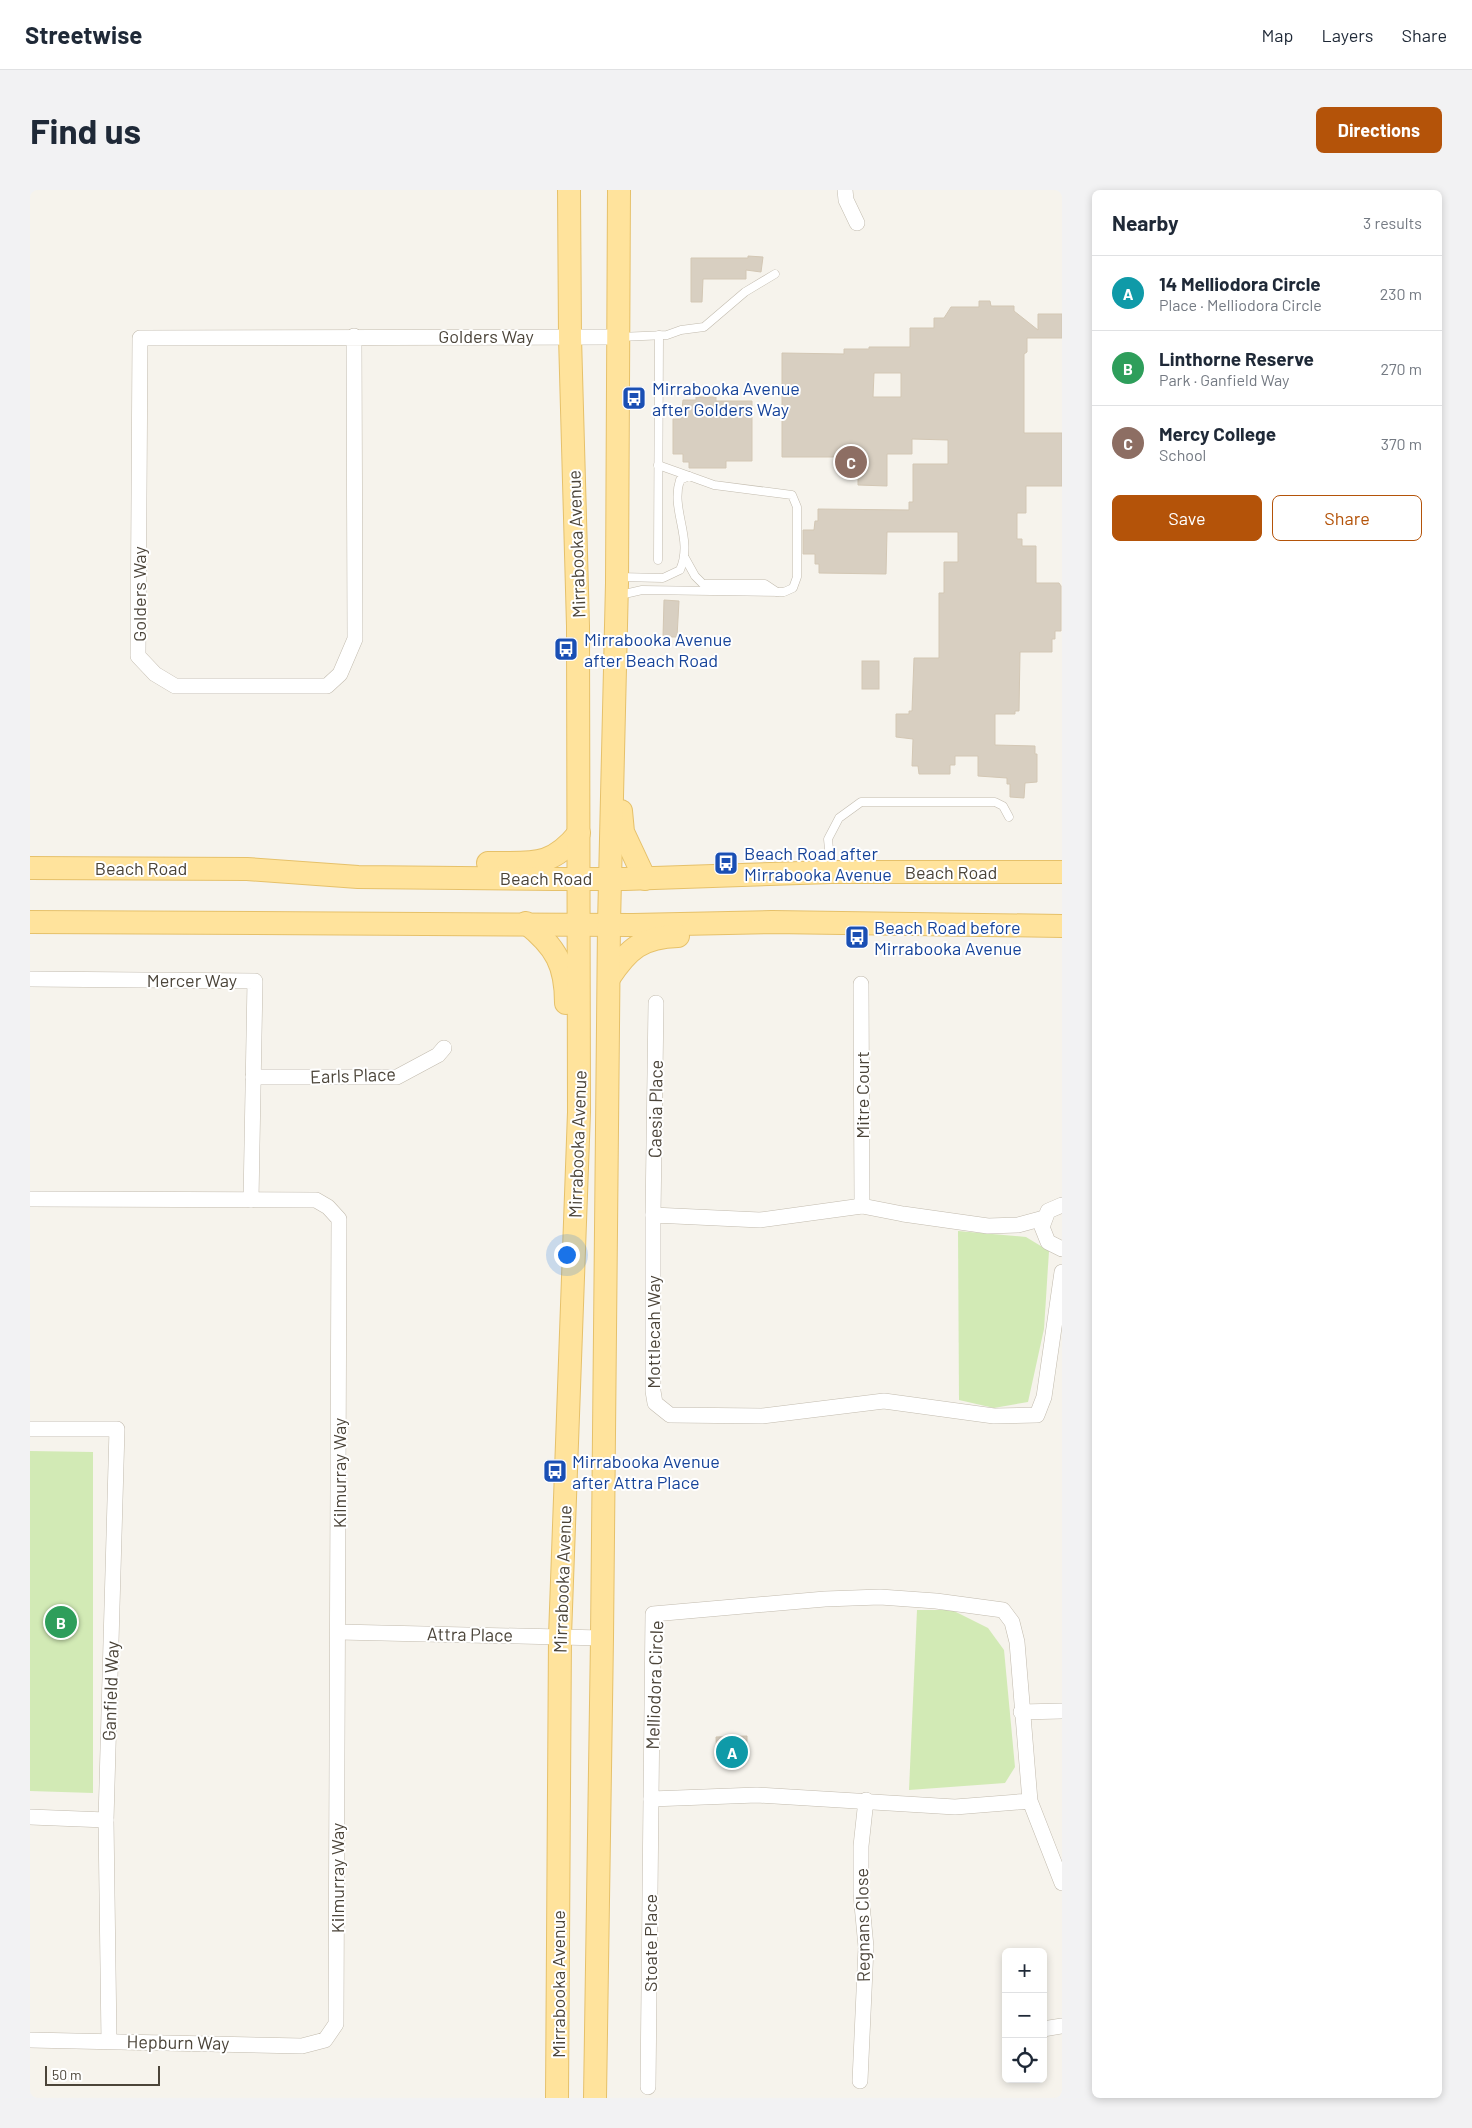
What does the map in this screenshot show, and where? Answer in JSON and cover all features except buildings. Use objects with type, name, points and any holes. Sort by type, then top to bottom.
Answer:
[{"type":"main road","name":"Mirrabooka Avenue","points":[[557,2098],[560,1636],[579,1112],[578,626],[570,337],[570,190]]},
{"type":"main road","name":"Mirrabooka Avenue","points":[[595,2098],[602,1638],[609,924],[617,586],[620,190]]},
{"type":"main road","points":[[616,638],[622,717],[621,824],[636,862],[645,878]]},
{"type":"main road","points":[[392,876],[434,863],[540,862],[561,853],[579,833]]},
{"type":"main road","name":"Beach Road","points":[[30,868],[247,869],[358,877],[611,879],[830,872],[1062,872]]},
{"type":"main road","points":[[30,922],[609,924],[772,922],[1062,926]]},
{"type":"main road","points":[[609,978],[620,961],[635,946],[660,936],[730,933],[772,922]]},
{"type":"main road","points":[[526,923],[547,941],[566,979],[567,1079],[579,1112]]},
{"type":"street","points":[[845,190],[846,200],[857,223]]},
{"type":"street","name":"Golders Way","points":[[354,336],[355,639],[340,674],[327,686],[175,686],[155,674],[138,656],[140,338],[354,336],[618,337]]},
{"type":"street","name":"Mercer Way","points":[[30,978],[255,980],[251,1200]]},
{"type":"street","name":"Mitre Court","points":[[861,984],[862,1206]]},
{"type":"street","name":"Caesia Place","points":[[653,1215],[656,1003]]},
{"type":"street","name":"Earls Place","points":[[254,1077],[397,1077],[438,1055],[444,1048]]},
{"type":"street","name":"Kilmurray Way","points":[[30,1199],[316,1200],[328,1207],[338,1219],[336,2024],[325,2040]]},
{"type":"street","points":[[1043,1235],[1044,1218],[1048,1211],[1060,1202]]},
{"type":"street","points":[[653,1215],[760,1220],[862,1206],[988,1226],[1018,1225],[1044,1218]]},
{"type":"street","name":"Mottlecah Way","points":[[653,1215],[652,1391],[655,1403],[670,1415],[762,1416],[884,1401],[994,1416],[1037,1415],[1044,1397],[1062,1272]]},
{"type":"street","points":[[1018,1225],[1043,1235],[1058,1248],[1062,1267]]},
{"type":"street","name":"Ganfield Way","points":[[30,1429],[117,1429],[106,1820],[110,2041]]},
{"type":"street","name":"Melliodora Circle","points":[[651,1799],[652,1614],[825,1599],[880,1597],[936,1601],[1003,1610],[1012,1622],[1016,1642],[1030,1801],[1062,1883]]},
{"type":"street","name":"Attra Place","points":[[338,1632],[602,1638]]},
{"type":"street","points":[[1021,1712],[1062,1711]]},
{"type":"street","points":[[651,1799],[757,1796],[866,1800],[955,1807],[1030,1801]]},
{"type":"street","name":"Stoate Place","points":[[648,2087],[651,1799]]},
{"type":"street","name":"Regnans Close","points":[[860,2081],[866,1947],[861,1894],[861,1846],[866,1800]]},
{"type":"street","points":[[30,1818],[106,1820]]},
{"type":"street","points":[[1047,2028],[1062,2026]]},
{"type":"street","name":"Hepburn Way","points":[[30,2040],[302,2046],[325,2040]]},
{"type":"lane","points":[[618,337],[659,335],[704,327],[745,292],[776,274]]},
{"type":"lane","points":[[658,560],[659,335]]},
{"type":"lane","points":[[617,586],[642,590],[784,592],[793,588],[797,577],[797,507],[792,495],[714,485],[658,465]]},
{"type":"lane","points":[[689,476],[680,480],[676,492],[683,525],[685,558],[694,576],[703,584],[765,584],[777,592]]},
{"type":"lane","points":[[617,586],[662,578],[680,570],[685,558]]},
{"type":"lane","points":[[830,872],[828,838],[838,818],[861,802],[995,802],[1003,806],[1009,817]]},
{"type":"green space","points":[[958,1231],[1026,1237],[1049,1251],[1044,1329],[1028,1402],[994,1408],[959,1400]]},
{"type":"green space","points":[[30,1451],[93,1452],[93,1793],[30,1791]]},
{"type":"green space","points":[[917,1610],[952,1610],[988,1628],[1004,1650],[1015,1767],[1005,1783],[909,1790]]},
{"type":"place","name":"Mirrabooka Avenue after Golders Way","points":[[634,398]]},
{"type":"place","name":"Mercy College","points":[[851,462]]},
{"type":"place","name":"Mirrabooka Avenue after Beach Road","points":[[566,649]]},
{"type":"place","name":"Beach Road after Mirrabooka Avenue","points":[[726,863]]},
{"type":"place","name":"Beach Road before Mirrabooka Avenue","points":[[857,937]]},
{"type":"place","name":"Mirrabooka Avenue after Attra Place","points":[[555,1471]]},
{"type":"place","name":"Linthorne Reserve","points":[[61,1622]]},
{"type":"place","name":"14 Melliodora Circle","points":[[732,1752]]}]
